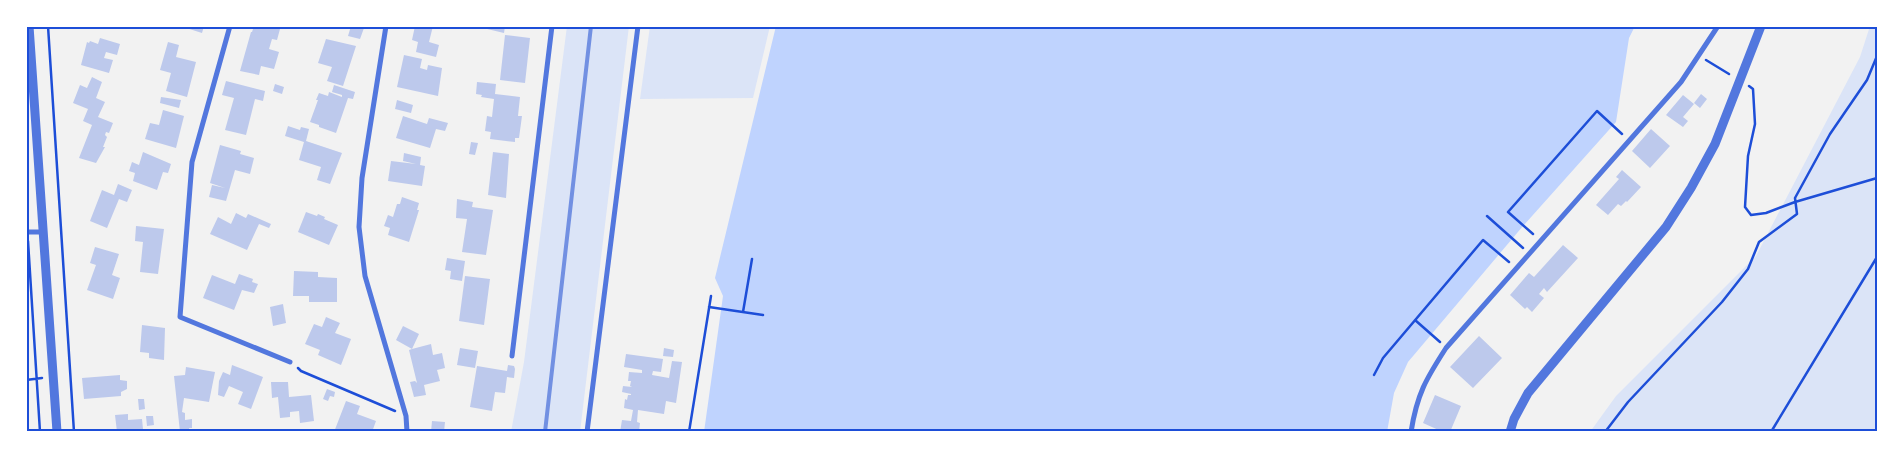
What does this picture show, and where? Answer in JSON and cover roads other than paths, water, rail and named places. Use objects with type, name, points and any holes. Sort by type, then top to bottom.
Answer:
[{"type":"street","points":[[29,26],[57,432]]},
{"type":"street","points":[[230,26],[192,162],[180,317],[290,362]]},
{"type":"street","points":[[386,26],[362,178],[359,227],[365,276],[406,416],[407,432]]},
{"type":"street","points":[[512,356],[552,26]]},
{"type":"street","points":[[587,432],[638,26]]},
{"type":"street","points":[[1411,432],[1414,409],[1425,381],[1446,348],[1681,82],[1718,26]]},
{"type":"street","points":[[1510,432],[1514,419],[1528,393],[1671,220],[1691,188],[1715,144],[1761,26]]},
{"type":"street","points":[[27,232],[43,232]]},
{"type":"water","points":[[776,26],[1635,26],[1629,38],[1616,122],[1523,226],[1408,362],[1394,393],[1387,432],[704,432],[723,296],[715,278]]},
{"type":"railway","points":[[545,432],[591,26]]}]
